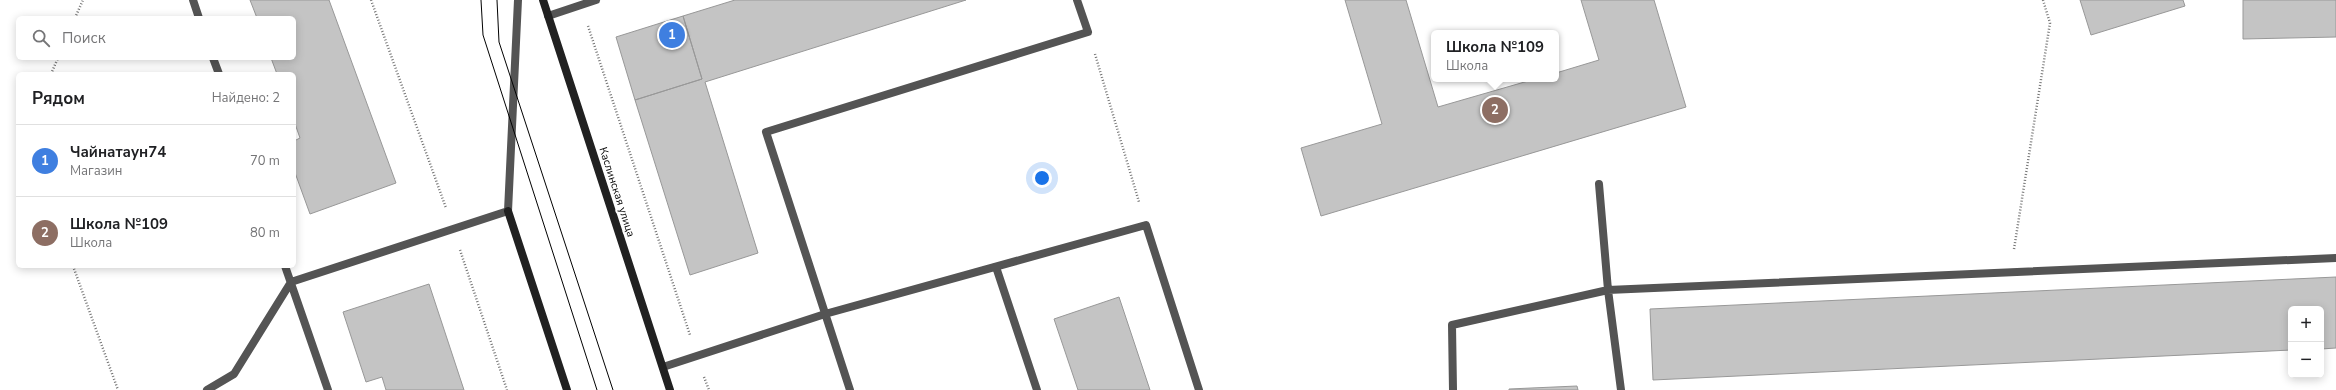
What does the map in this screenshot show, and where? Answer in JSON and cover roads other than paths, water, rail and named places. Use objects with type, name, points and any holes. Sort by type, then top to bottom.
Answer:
[{"type":"main road","name":"Каслинская улица","points":[[543,0],[670,390]]},
{"type":"main road","points":[[508,211],[567,390]]},
{"type":"lane","points":[[193,0],[198,16]]},
{"type":"lane","points":[[208,390],[234,374],[291,282],[508,211],[518,0]]},
{"type":"lane","points":[[548,16],[596,0]]},
{"type":"lane","points":[[850,390],[766,132],[1088,32],[1077,0]]},
{"type":"lane","points":[[214,60],[218,72]]},
{"type":"lane","points":[[1599,184],[1608,290],[1621,390]]},
{"type":"lane","points":[[663,367],[825,314],[1146,225],[1199,390]]},
{"type":"lane","points":[[1453,390],[1452,325],[1608,290],[2336,258]]},
{"type":"lane","points":[[996,267],[1037,390]]},
{"type":"lane","points":[[286,268],[328,390]]},
{"type":"tram line","points":[[481,0],[483,35],[597,390]]},
{"type":"tram line","points":[[497,0],[499,42],[613,390]]},
{"type":"place","name":"Чайнатаун74","points":[[672,35]]},
{"type":"place","name":"Школа №109","points":[[1495,110]]}]
